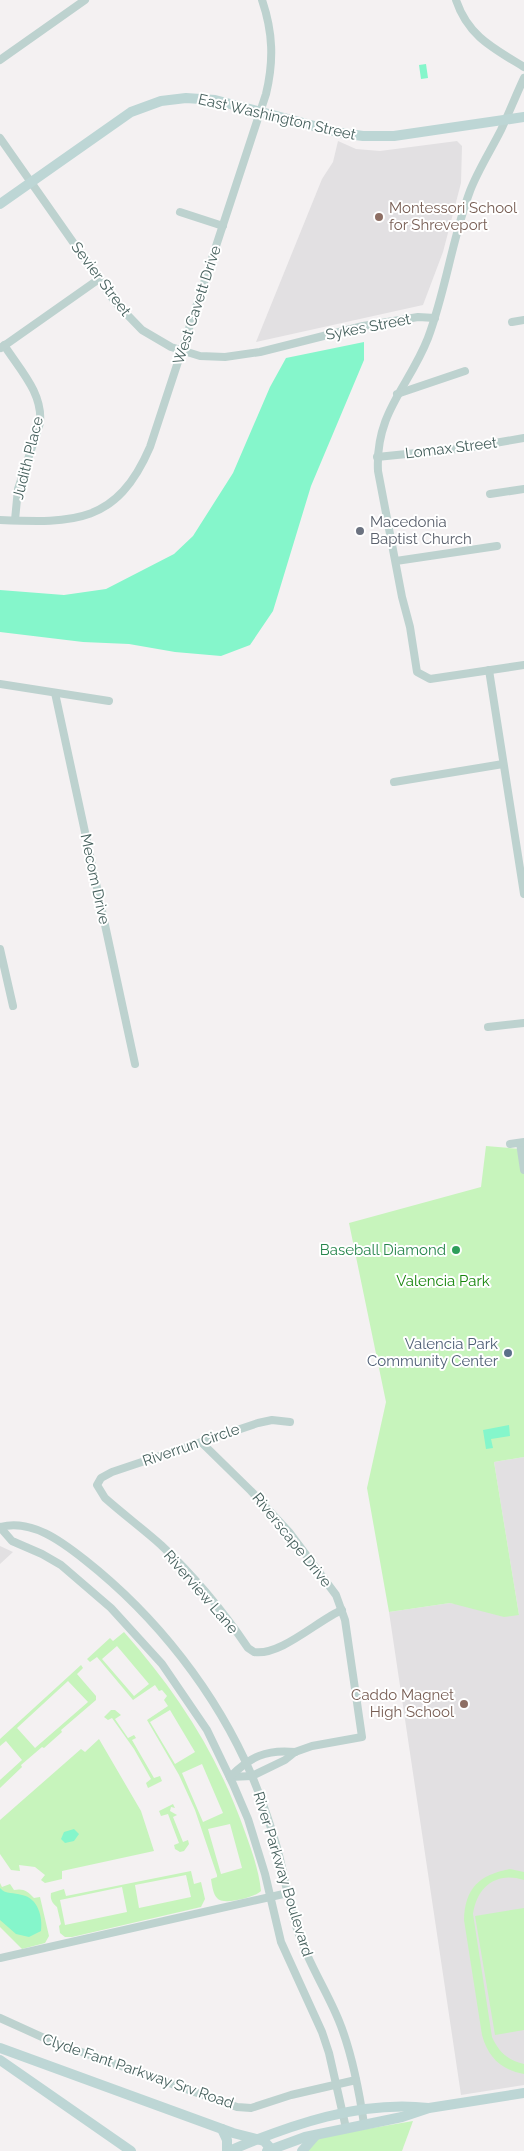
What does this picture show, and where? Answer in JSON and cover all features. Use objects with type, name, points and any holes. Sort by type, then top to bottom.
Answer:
[{"type":"street","points":[[0,60],[85,0]]},
{"type":"street","name":"West Cavett Drive","points":[[0,520],[46,522],[79,518],[103,508],[120,494],[138,472],[150,447],[271,74],[272,35],[262,0]]},
{"type":"street","points":[[456,0],[467,25],[477,36],[524,67]]},
{"type":"street","points":[[524,78],[470,189],[435,318],[419,356],[397,394],[380,437],[377,457],[418,674],[430,679],[524,665]]},
{"type":"street","name":"East Washington Street","points":[[0,204],[130,112],[153,103],[196,98],[214,100],[340,133],[374,137],[394,136],[524,118]]},
{"type":"street","name":"Sevier Street","points":[[0,138],[115,302],[135,323],[154,338],[182,351],[200,356],[225,357],[260,352],[301,341]]},
{"type":"street","points":[[180,212],[223,226]]},
{"type":"street","points":[[2,347],[99,279]]},
{"type":"street","name":"Sykes Street","points":[[301,341],[363,326],[418,317],[435,318]]},
{"type":"street","points":[[512,322],[524,320]]},
{"type":"street","name":"Judith Place","points":[[2,347],[35,391],[41,412],[40,423],[18,489],[15,520]]},
{"type":"street","points":[[397,394],[465,371]]},
{"type":"street","name":"Lomax Street","points":[[377,457],[466,448],[524,438]]},
{"type":"street","points":[[490,494],[524,489]]},
{"type":"street","points":[[396,561],[498,546]]},
{"type":"street","points":[[489,670],[524,894]]},
{"type":"street","points":[[0,684],[109,701]]},
{"type":"street","name":"Mecom Drive","points":[[55,693],[135,1064]]},
{"type":"street","points":[[394,782],[503,764]]},
{"type":"street","points":[[0,949],[14,1006]]},
{"type":"street","points":[[488,1027],[524,1022]]},
{"type":"street","points":[[510,1144],[522,1143],[524,1170]]},
{"type":"street","name":"Riverrun Circle","points":[[97,1485],[101,1478],[112,1472],[265,1421],[290,1422]]},
{"type":"street","name":"Riverscape Drive","points":[[201,1442],[251,1490],[289,1532],[332,1588],[342,1610],[362,1737],[318,1744],[295,1752],[273,1752],[245,1762],[230,1777]]},
{"type":"street","name":"Riverview Lane","points":[[97,1485],[105,1498],[186,1570],[210,1596],[248,1648],[254,1652],[268,1650],[291,1641],[342,1610]]},
{"type":"street","name":"River Parkway Boulevard","points":[[346,2128],[337,2084],[322,2032],[289,1963],[279,1935],[258,1849],[230,1777],[193,1708],[162,1664],[131,1628],[98,1596],[61,1565],[42,1554],[12,1541],[0,1527],[13,1524],[47,1534],[72,1550],[126,1595],[161,1633],[195,1676],[225,1724],[252,1776],[269,1823],[298,1931],[339,2021],[356,2080],[364,2124]]},
{"type":"street","name":"Riverscape Drive","points":[[230,1777],[252,1776],[285,1760],[295,1752]]},
{"type":"street","points":[[0,1958],[288,1893]]},
{"type":"street","name":"Clyde Fant Parkway Srv Road","points":[[0,2018],[53,2042],[238,2107],[251,2108],[356,2080]]},
{"type":"street","points":[[0,2048],[222,2129],[264,2141],[270,2150],[316,2135],[402,2117],[429,2108],[524,2093]]},
{"type":"street","points":[[0,2060],[131,2151]]},
{"type":"street","points":[[222,2129],[227,2140],[228,2151],[304,2123],[343,2114],[395,2107],[429,2108]]},
{"type":"street","points":[[302,2151],[316,2135]]},
{"type":"shaded area","points":[[426,64],[428,78],[421,79],[419,65]]},
{"type":"shaded area","name":"Montessori School for Shreveport","points":[[338,141],[356,149],[380,151],[457,141],[462,146],[461,183],[443,252],[423,305],[256,342],[322,179],[333,162]]},
{"type":"shaded area","points":[[364,342],[364,360],[311,486],[273,611],[250,645],[221,656],[175,652],[129,644],[83,642],[0,632],[0,590],[64,595],[106,589],[174,554],[193,536],[233,473],[270,387],[286,358]]},
{"type":"shaded area","points":[[509,1425],[510,1436],[491,1439],[493,1448],[486,1449],[483,1430]]},
{"type":"shaded area","name":"Caddo Magnet High School","points":[[524,1457],[524,2085],[461,2095],[389,1612],[450,1603],[519,1615],[494,1462]]},
{"type":"shaded area","points":[[0,1546],[13,1552],[0,1564]]},
{"type":"shaded area","points":[[74,1829],[79,1834],[74,1841],[65,1843],[61,1839],[64,1832]]},
{"type":"shaded area","points":[[0,1888],[5,1892],[27,1897],[36,1904],[40,1914],[41,1931],[29,1937],[16,1934],[0,1920]]},
{"type":"green space","name":"Valencia Park","points":[[486,1146],[521,1149],[524,1170],[524,1457],[494,1462],[519,1615],[504,1617],[450,1603],[389,1612],[367,1488],[386,1402],[349,1223],[481,1187]]},
{"type":"green space","points":[[124,1632],[162,1678],[195,1726],[222,1777],[250,1846],[260,1884],[261,1891],[258,1893],[232,1901],[217,1898],[211,1879],[217,1877],[217,1875],[195,1810],[179,1775],[147,1720],[168,1706],[164,1700],[167,1696],[162,1690],[159,1691],[155,1685],[133,1700],[97,1657],[90,1662],[87,1659],[110,1638],[113,1641]],"holes":[[[117,1646],[149,1684],[134,1696],[102,1659]],[[170,1710],[195,1752],[175,1764],[150,1722]],[[202,1764],[223,1813],[203,1822],[182,1773]],[[230,1824],[242,1868],[221,1874],[208,1829]]]},
{"type":"green space","points":[[81,1665],[83,1668],[77,1674],[96,1696],[96,1700],[61,1730],[62,1732],[44,1748],[42,1747],[21,1765],[22,1767],[0,1788],[0,1780],[22,1760],[6,1741],[0,1746],[0,1739]],"holes":[[[68,1681],[88,1702],[35,1748],[17,1728]]]},
{"type":"green space","points":[[111,1710],[115,1710],[121,1715],[115,1719],[128,1738],[134,1735],[136,1738],[132,1740],[154,1778],[160,1776],[162,1781],[148,1788],[146,1783],[151,1779],[134,1749],[112,1718],[108,1720],[104,1717]]},
{"type":"green space","points":[[99,1739],[141,1811],[154,1851],[62,1871],[62,1879],[45,1883],[41,1880],[45,1875],[35,1867],[19,1865],[20,1871],[11,1870],[0,1854],[0,1820],[81,1749],[85,1752]]},
{"type":"green space","points":[[173,1804],[175,1808],[171,1807],[170,1811],[177,1815],[173,1817],[183,1842],[188,1840],[189,1844],[184,1851],[180,1852],[175,1849],[174,1845],[179,1843],[168,1814],[161,1816],[159,1811]]},
{"type":"green space","points":[[510,1869],[524,1872],[524,1880],[505,1878],[490,1884],[479,1896],[473,1914],[492,2037],[504,2055],[524,2064],[524,2074],[502,2066],[492,2056],[485,2043],[482,2035],[464,1920],[467,1899],[476,1885],[490,1875]]},
{"type":"green space","points":[[191,1871],[194,1884],[201,1882],[205,1899],[201,1907],[72,1937],[65,1937],[60,1933],[59,1926],[61,1924],[57,1907],[51,1899],[51,1893],[64,1889],[66,1896]],"holes":[[[186,1875],[191,1897],[139,1908],[135,1885]],[[122,1887],[127,1912],[65,1925],[60,1900]]]},
{"type":"green space","points":[[0,1883],[2,1887],[10,1884],[14,1890],[20,1889],[25,1891],[34,1898],[40,1897],[49,1936],[45,1943],[22,1949],[0,1927]]},
{"type":"green space","points":[[524,1908],[524,2030],[495,2035],[475,1916]]},
{"type":"green space","points":[[413,2121],[402,2151],[305,2151],[320,2137]]},
{"type":"place","name":"Montessori School for Shreveport","points":[[379,217]]},
{"type":"place","name":"Macedonia Baptist Church","points":[[360,531]]},
{"type":"place","name":"Baseball Diamond","points":[[456,1250]]},
{"type":"place","name":"Valencia Park Community Center","points":[[508,1353]]},
{"type":"place","name":"Caddo Magnet High School","points":[[464,1704]]}]
